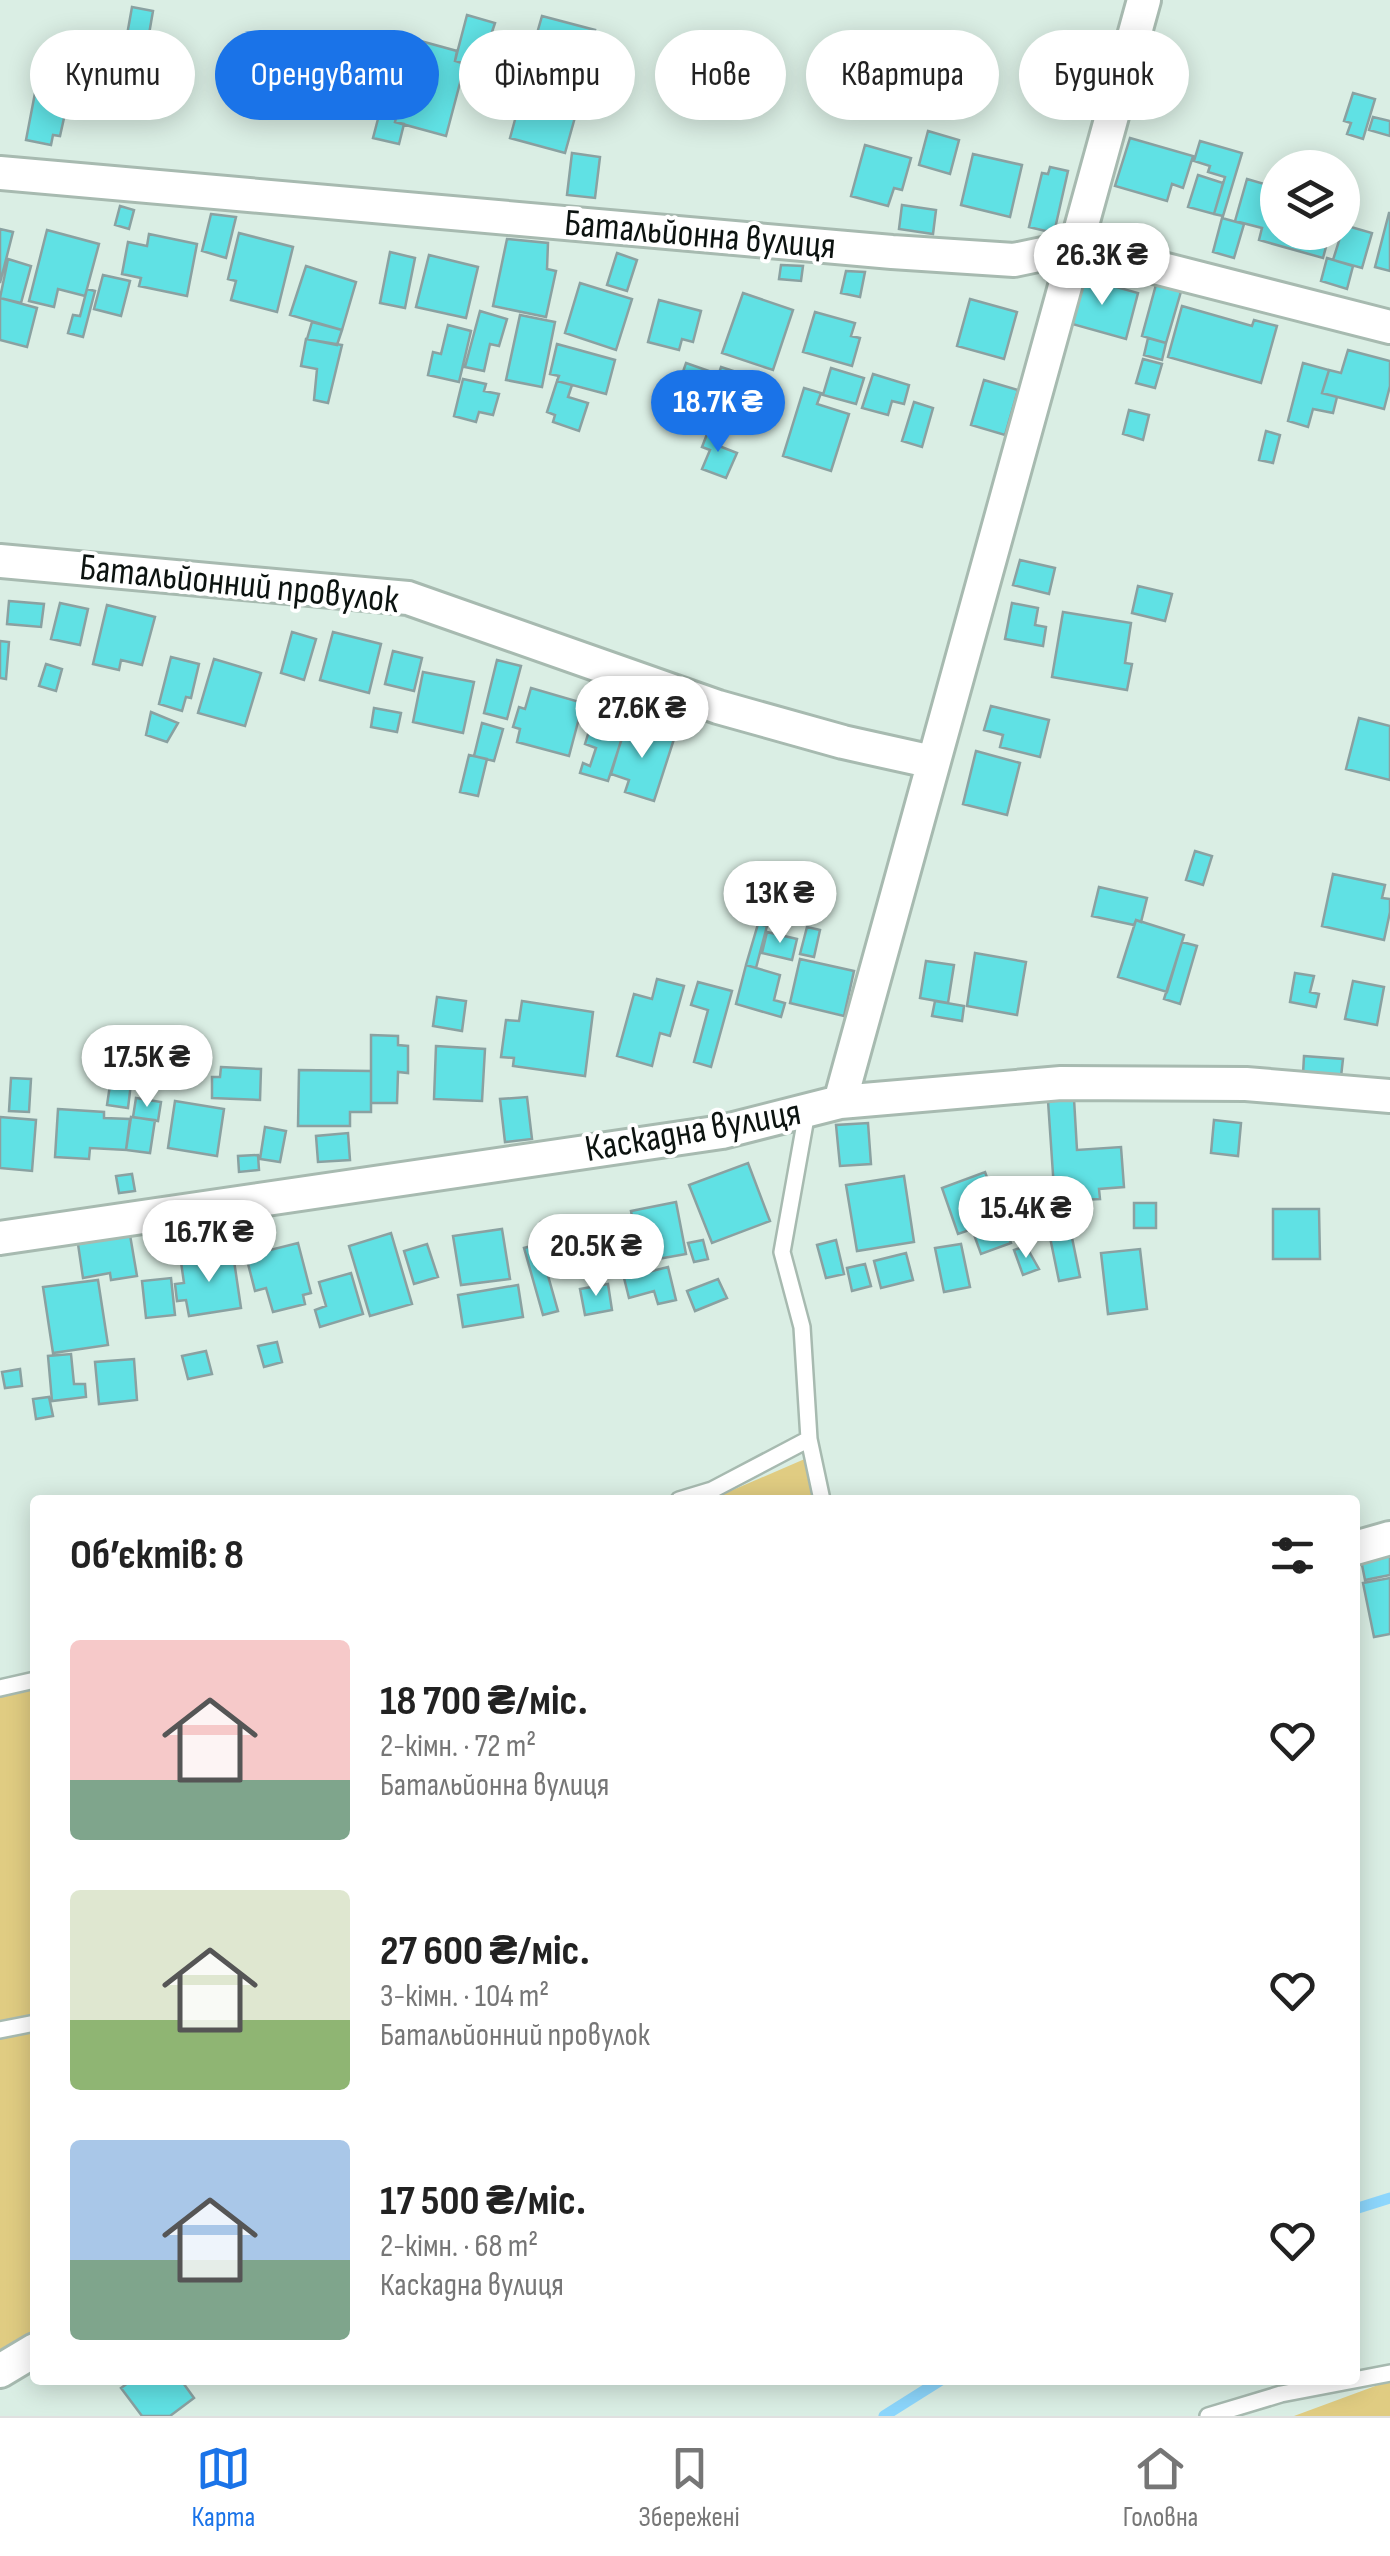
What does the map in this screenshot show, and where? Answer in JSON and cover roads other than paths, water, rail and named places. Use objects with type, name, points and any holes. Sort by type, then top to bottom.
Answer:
[{"type":"street","points":[[840,1102],[1144,0]]},
{"type":"street","name":"Батальйонна вулиця","points":[[0,173],[892,252],[1014,260],[1076,247],[1390,327]]},
{"type":"street","name":"Батальйонний провулок","points":[[0,561],[408,598],[718,708],[933,762]]},
{"type":"street","name":"Каскадна вулиця","points":[[0,1238],[722,1132],[840,1102],[1061,1083],[1246,1084],[1390,1096]]},
{"type":"street","points":[[1360,1547],[1390,1538]]},
{"type":"street","points":[[0,2371],[30,2353]]},
{"type":"lane","points":[[807,1112],[782,1252],[802,1326],[809,1439],[821,1495]]},
{"type":"lane","points":[[696,1495],[809,1439]]},
{"type":"lane","points":[[0,1688],[30,1681]]},
{"type":"lane","points":[[0,2030],[30,2024]]},
{"type":"lane","points":[[1360,2379],[1390,2373]]},
{"type":"lane","points":[[1208,2416],[1328,2385]]},
{"type":"waterway","points":[[1360,2207],[1390,2198]]},
{"type":"waterway","points":[[884,2416],[933,2385]]}]
